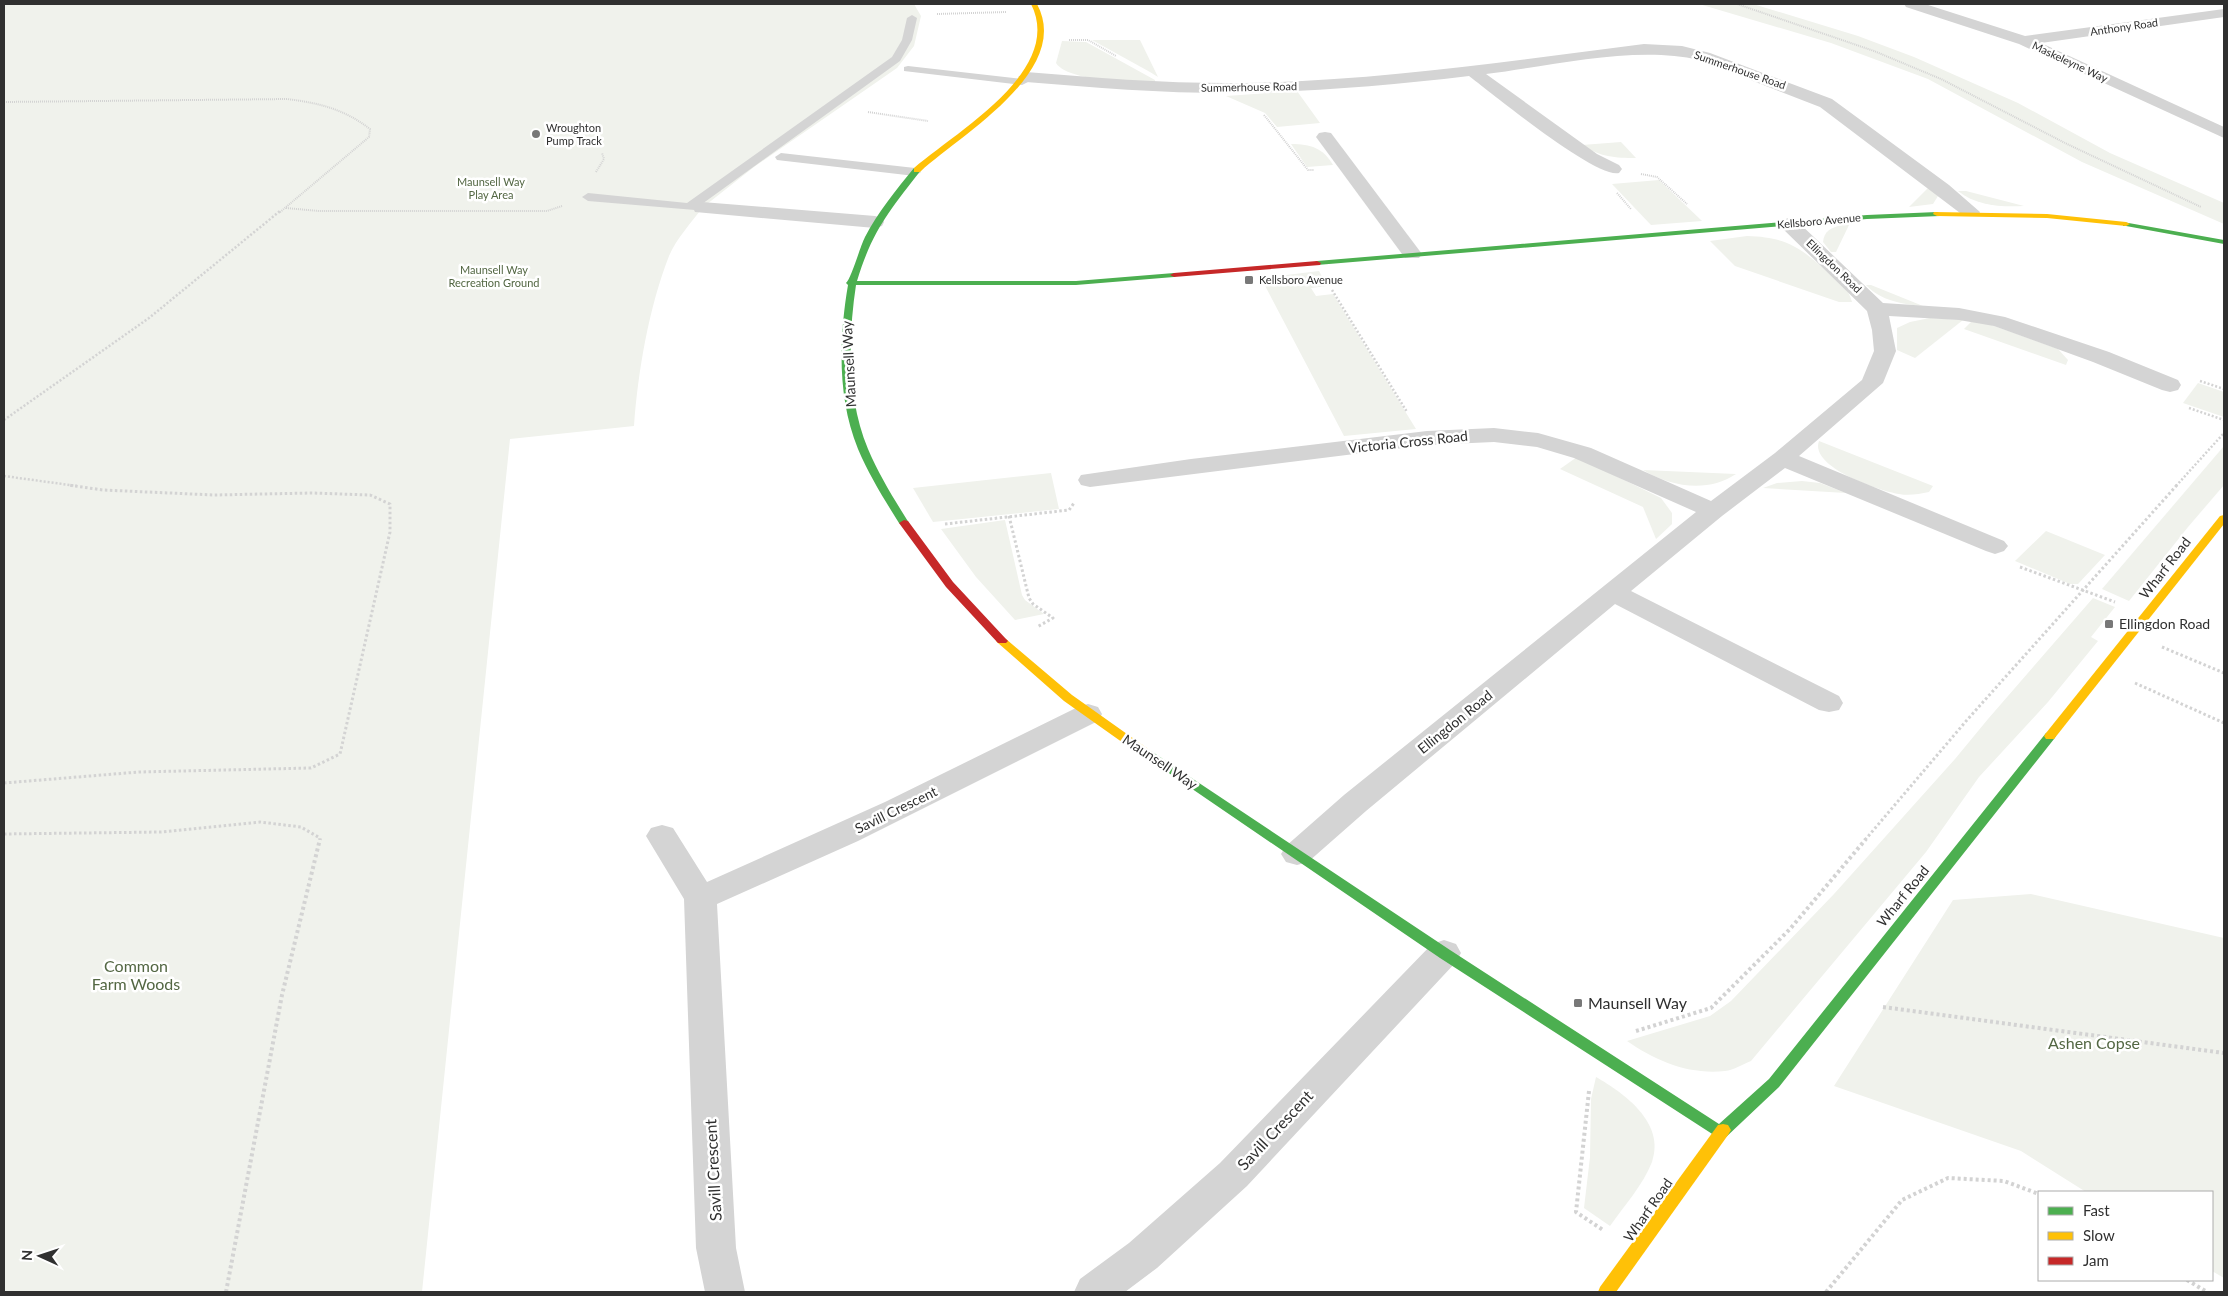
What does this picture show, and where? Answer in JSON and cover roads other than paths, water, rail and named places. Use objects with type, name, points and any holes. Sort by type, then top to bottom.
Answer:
[{"type":"street","name":"Maskeleyne Way","points":[[1910,4],[2024,41],[2221,130]]},
{"type":"street","name":"Maunsell Way","points":[[1036,7],[1040,41],[1036,56],[1024,80],[992,109],[915,172],[875,222],[860,250],[850,283],[846,338],[849,396],[856,433],[906,530],[965,605],[1088,714],[1444,954],[1594,1049],[1720,1133]]},
{"type":"street","name":"Anthony Road","points":[[2024,41],[2224,12]]},
{"type":"street","name":"Summerhouse Road","points":[[1024,80],[1214,88],[1346,84],[1644,49],[1682,51],[1704,56],[1802,92],[1826,103],[1944,189],[1971,212]]},
{"type":"street","points":[[1471,70],[1592,158],[1613,169]]},
{"type":"street","points":[[1325,137],[1412,254]]},
{"type":"street","points":[[696,208],[875,222]]},
{"type":"street","name":"Kellsboro Avenue","points":[[850,283],[1076,283],[1656,234],[1912,214],[1971,212],[2028,213],[2091,218],[2156,228],[2224,242]]},
{"type":"street","name":"Ellingdon Road","points":[[1297,854],[1355,804],[1713,511],[1783,458],[1872,383],[1885,352],[1877,309],[1790,224]]},
{"type":"street","points":[[1877,309],[1959,314],[1998,321],[2101,357],[2170,385]]},
{"type":"street","name":"Victoria Cross Road","points":[[1090,480],[1236,460],[1492,434],[1554,444],[1618,468],[1713,511]]},
{"type":"street","points":[[1783,458],[1995,546]]},
{"type":"street","name":"Wharf Road","points":[[1606,1292],[1637,1252],[1720,1133],[1774,1083],[2224,518]]},
{"type":"street","points":[[1614,593],[1830,703]]},
{"type":"street","name":"Savill Crescent","points":[[700,898],[774,868],[892,813],[1088,714]]},
{"type":"street","name":"Savill Crescent","points":[[662,836],[700,898],[716,1248],[725,1292]]},
{"type":"street","name":"Savill Crescent","points":[[1094,1292],[1145,1254],[1226,1182],[1349,1050],[1444,954]]},
{"type":"lane","points":[[588,198],[696,208],[896,59],[904,48],[910,34],[912,18]]},
{"type":"lane","points":[[908,69],[1024,80]]},
{"type":"lane","points":[[781,157],[915,172]]},
{"type":"place","name":"Wroughton Pump Track","points":[[536,134]]},
{"type":"place","name":"Kellsboro Avenue","points":[[1249,280]]},
{"type":"place","name":"Ellingdon Road","points":[[2109,624]]},
{"type":"place","name":"Maunsell Way","points":[[1578,1003]]},
{"type":"park label","name":"Maunsell Way Play Area","points":[[491,188]]},
{"type":"park label","name":"Maunsell Way Recreation Ground","points":[[494,276]]},
{"type":"park label","name":"Common Farm Woods","points":[[136,975]]},
{"type":"park label","name":"Ashen Copse","points":[[2094,1043]]}]
